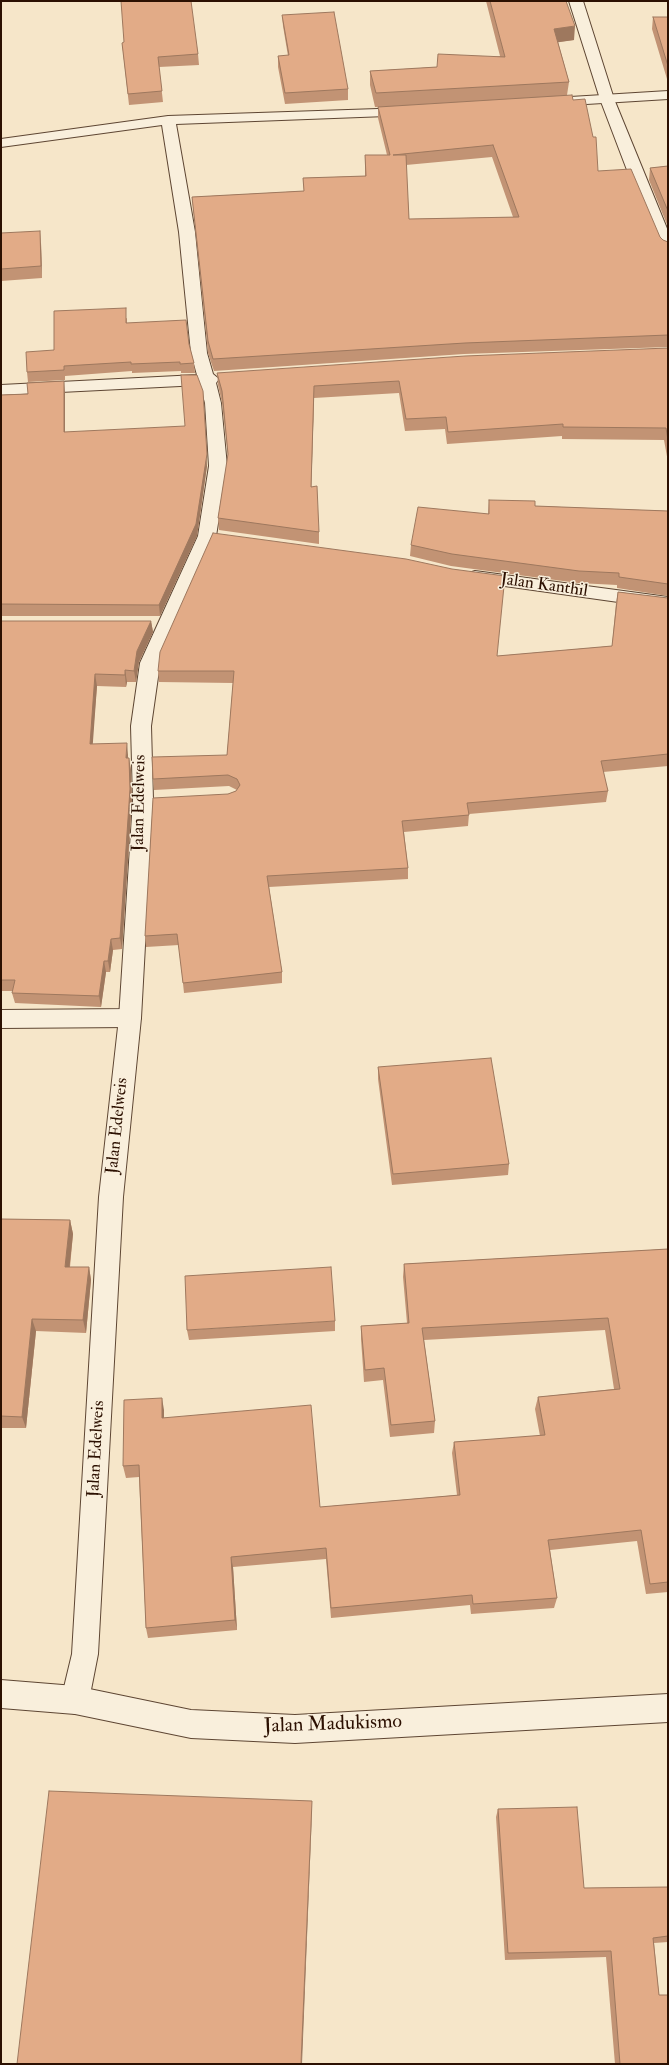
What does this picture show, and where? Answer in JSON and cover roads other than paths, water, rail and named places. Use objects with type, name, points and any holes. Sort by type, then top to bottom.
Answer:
[{"type":"street","points":[[576,1],[607,98],[646,200],[668,248]]},
{"type":"street","points":[[537,103],[607,98],[668,96]]},
{"type":"street","points":[[1,143],[168,120],[420,111]]},
{"type":"street","name":"Jalan Edelweis","points":[[75,1700],[85,1654],[111,1197],[151,799],[141,726],[150,663],[159,625],[215,537],[218,466],[213,403],[217,378],[199,352],[187,232],[168,120]]},
{"type":"street","points":[[1,390],[217,378]]},
{"type":"street","name":"Jalan Kanthil","points":[[459,574],[668,603]]},
{"type":"street","points":[[1,1019],[130,1018]]},
{"type":"street","name":"Jalan Madukismo","points":[[1,1694],[75,1700],[191,1724],[294,1729],[668,1708]]}]
